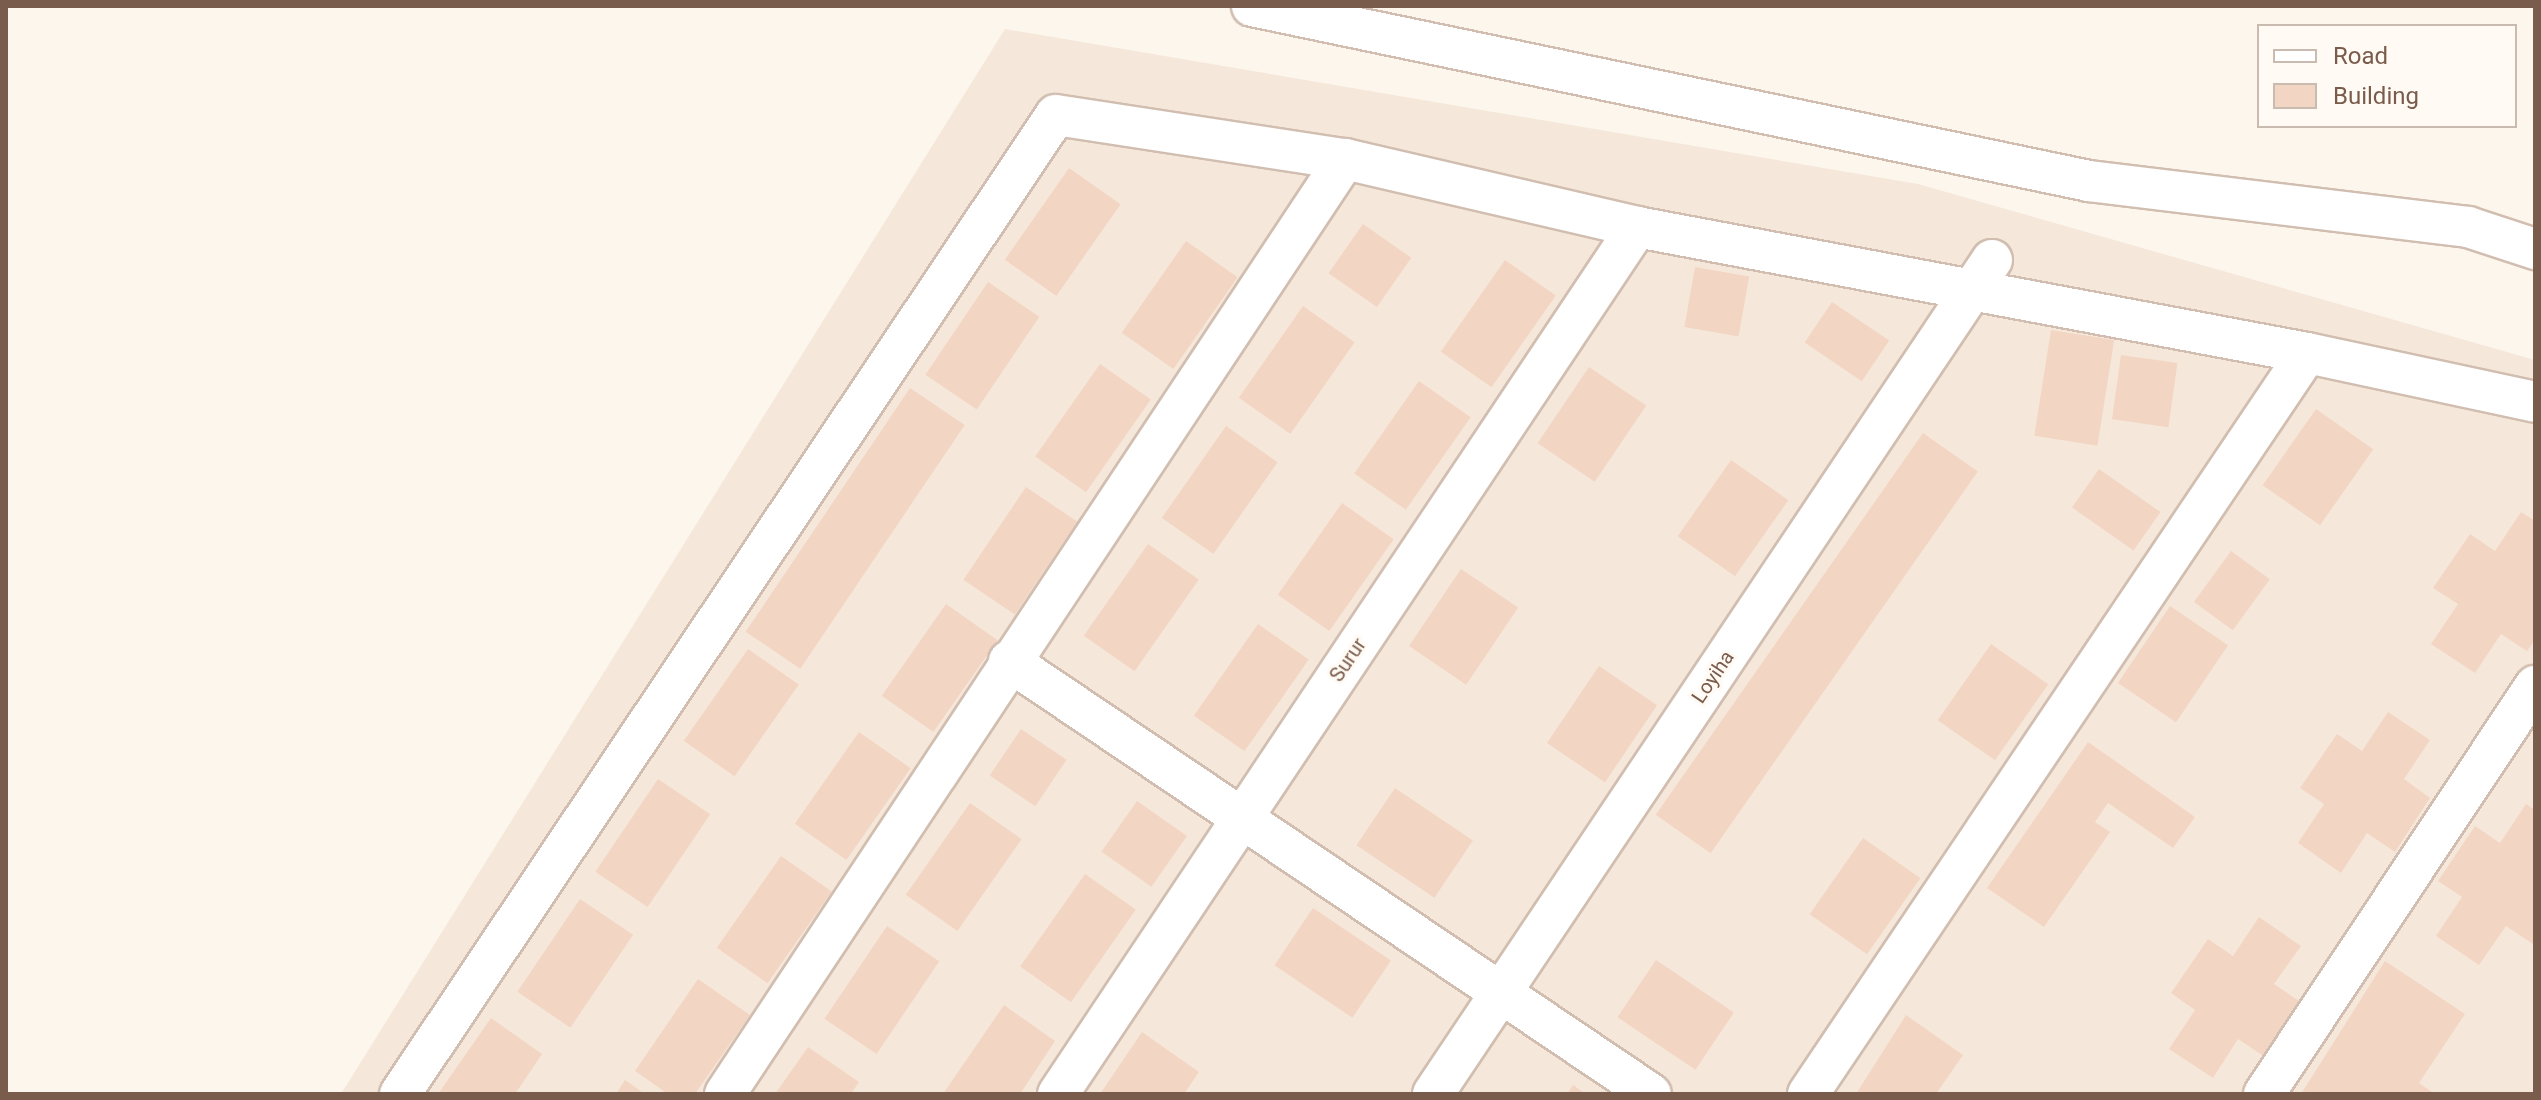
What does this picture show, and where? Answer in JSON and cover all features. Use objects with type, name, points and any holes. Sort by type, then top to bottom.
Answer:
[{"type":"street","points":[[1252,6],[2089,181],[2468,227],[2535,249]]},
{"type":"street","points":[[400,1094],[1056,115],[1345,159],[1637,227],[1982,276],[2307,353],[2535,402]]},
{"type":"street","points":[[725,1094],[1009,661],[1345,159]]},
{"type":"street","name":"Surur","points":[[1058,1094],[1637,227]]},
{"type":"street","name":"Loyiha","points":[[1433,1094],[1982,276]]},
{"type":"street","points":[[1808,1094],[2307,353]]},
{"type":"street","points":[[1009,661],[1651,1094]]},
{"type":"street","points":[[2264,1094],[2535,686]]},
{"type":"shaded area","points":[[1005,29],[1918,184],[2535,360],[2535,1094],[341,1094]]},
{"type":"building","points":[[1069,168],[1121,204],[1056,296],[1005,260]]},
{"type":"building","points":[[1363,224],[1411,258],[1377,307],[1329,273]]},
{"type":"building","points":[[1186,241],[1238,277],[1173,369],[1122,333]]},
{"type":"building","points":[[1505,260],[1556,296],[1492,387],[1441,352]]},
{"type":"building","points":[[1695,267],[1749,277],[1739,337],[1684,327]]},
{"type":"building","points":[[988,282],[1039,317],[977,410],[925,375]]},
{"type":"building","points":[[1832,302],[1889,341],[1862,381],[1805,343]]},
{"type":"building","points":[[1303,306],[1355,342],[1290,434],[1239,398]]},
{"type":"building","points":[[2051,330],[2114,340],[2097,446],[2034,436]]},
{"type":"building","points":[[2121,355],[2177,363],[2168,427],[2112,419]]},
{"type":"building","points":[[1100,364],[1151,400],[1086,492],[1035,457]]},
{"type":"building","points":[[1589,367],[1646,406],[1595,482],[1538,443]]},
{"type":"building","points":[[1419,381],[1471,417],[1406,510],[1354,474]]},
{"type":"building","points":[[910,388],[965,425],[800,669],[746,632]]},
{"type":"building","points":[[2316,409],[2373,449],[2320,525],[2263,485]]},
{"type":"building","points":[[1226,426],[1278,462],[1213,554],[1162,518]]},
{"type":"building","points":[[1923,433],[1978,471],[1711,853],[1656,815]]},
{"type":"building","points":[[1731,460],[1788,500],[1735,576],[1678,536]]},
{"type":"building","points":[[2099,469],[2160,512],[2133,551],[2072,508]]},
{"type":"building","points":[[1026,487],[1077,522],[1015,615],[963,580]]},
{"type":"building","points":[[1342,503],[1394,539],[1329,631],[1278,595]]},
{"type":"building","points":[[2521,512],[2535,521],[2535,640],[2527,651],[2501,634],[2475,673],[2431,644],[2458,604],[2433,588],[2470,534],[2495,551]]},
{"type":"building","points":[[1148,544],[1199,580],[1135,671],[1084,636]]},
{"type":"building","points":[[2231,551],[2270,579],[2233,630],[2194,602]]},
{"type":"building","points":[[1461,569],[1518,608],[1466,685],[1409,646]]},
{"type":"building","points":[[946,604],[998,640],[933,732],[882,696]]},
{"type":"building","points":[[2170,606],[2228,645],[2176,722],[2118,683]]},
{"type":"building","points":[[1258,624],[1309,660],[1245,751],[1194,716]]},
{"type":"building","points":[[1991,644],[2048,684],[1995,760],[1938,720]]},
{"type":"building","points":[[748,649],[799,685],[735,776],[684,741]]},
{"type":"building","points":[[1599,666],[1657,705],[1605,782],[1547,743]]},
{"type":"building","points":[[2388,712],[2430,740],[2404,779],[2430,798],[2395,852],[2367,833],[2341,873],[2298,843],[2324,804],[2300,788],[2337,734],[2362,751]]},
{"type":"building","points":[[1021,729],[1067,760],[1035,806],[990,775]]},
{"type":"building","points":[[859,732],[911,768],[846,860],[795,824]]},
{"type":"building","points":[[2088,742],[2195,817],[2173,848],[2108,803],[2095,822],[2110,832],[2044,927],[1987,888]]},
{"type":"building","points":[[658,779],[710,814],[648,907],[595,872]]},
{"type":"building","points":[[1395,788],[1473,841],[1434,898],[1356,845]]},
{"type":"building","points":[[1137,801],[1187,836],[1151,887],[1101,852]]},
{"type":"building","points":[[970,803],[1022,839],[957,931],[906,895]]},
{"type":"building","points":[[2526,804],[2535,810],[2535,940],[2533,944],[2506,926],[2479,965],[2436,936],[2462,897],[2438,881],[2475,826],[2500,843]]},
{"type":"building","points":[[1863,838],[1920,878],[1867,954],[1810,914]]},
{"type":"building","points":[[781,856],[832,892],[768,983],[717,948]]},
{"type":"building","points":[[1085,874],[1136,910],[1071,1002],[1020,967]]},
{"type":"building","points":[[580,899],[633,935],[570,1028],[517,992]]},
{"type":"building","points":[[1313,908],[1391,961],[1352,1018],[1274,965]]},
{"type":"building","points":[[2259,917],[2301,946],[2274,984],[2302,1003],[2265,1057],[2238,1039],[2213,1078],[2169,1049],[2195,1010],[2171,993],[2208,939],[2233,956]]},
{"type":"building","points":[[887,926],[939,961],[877,1054],[824,1019]]},
{"type":"building","points":[[1656,960],[1734,1013],[1695,1070],[1617,1017]]},
{"type":"building","points":[[2385,961],[2465,1014],[2419,1083],[2435,1094],[2301,1094]]},
{"type":"building","points":[[698,979],[750,1015],[695,1094],[668,1094],[635,1071]]},
{"type":"building","points":[[1004,1005],[1055,1041],[1020,1094],[943,1094]]},
{"type":"building","points":[[1906,1015],[1963,1055],[1936,1094],[1856,1094]]},
{"type":"building","points":[[491,1018],[542,1054],[515,1094],[438,1094]]},
{"type":"building","points":[[1142,1032],[1199,1072],[1184,1094],[1100,1094]]},
{"type":"building","points":[[808,1047],[859,1082],[851,1094],[775,1094]]},
{"type":"building","points":[[625,1080],[645,1094],[616,1094]]},
{"type":"building","points":[[1573,1085],[1586,1094],[1567,1094]]}]
